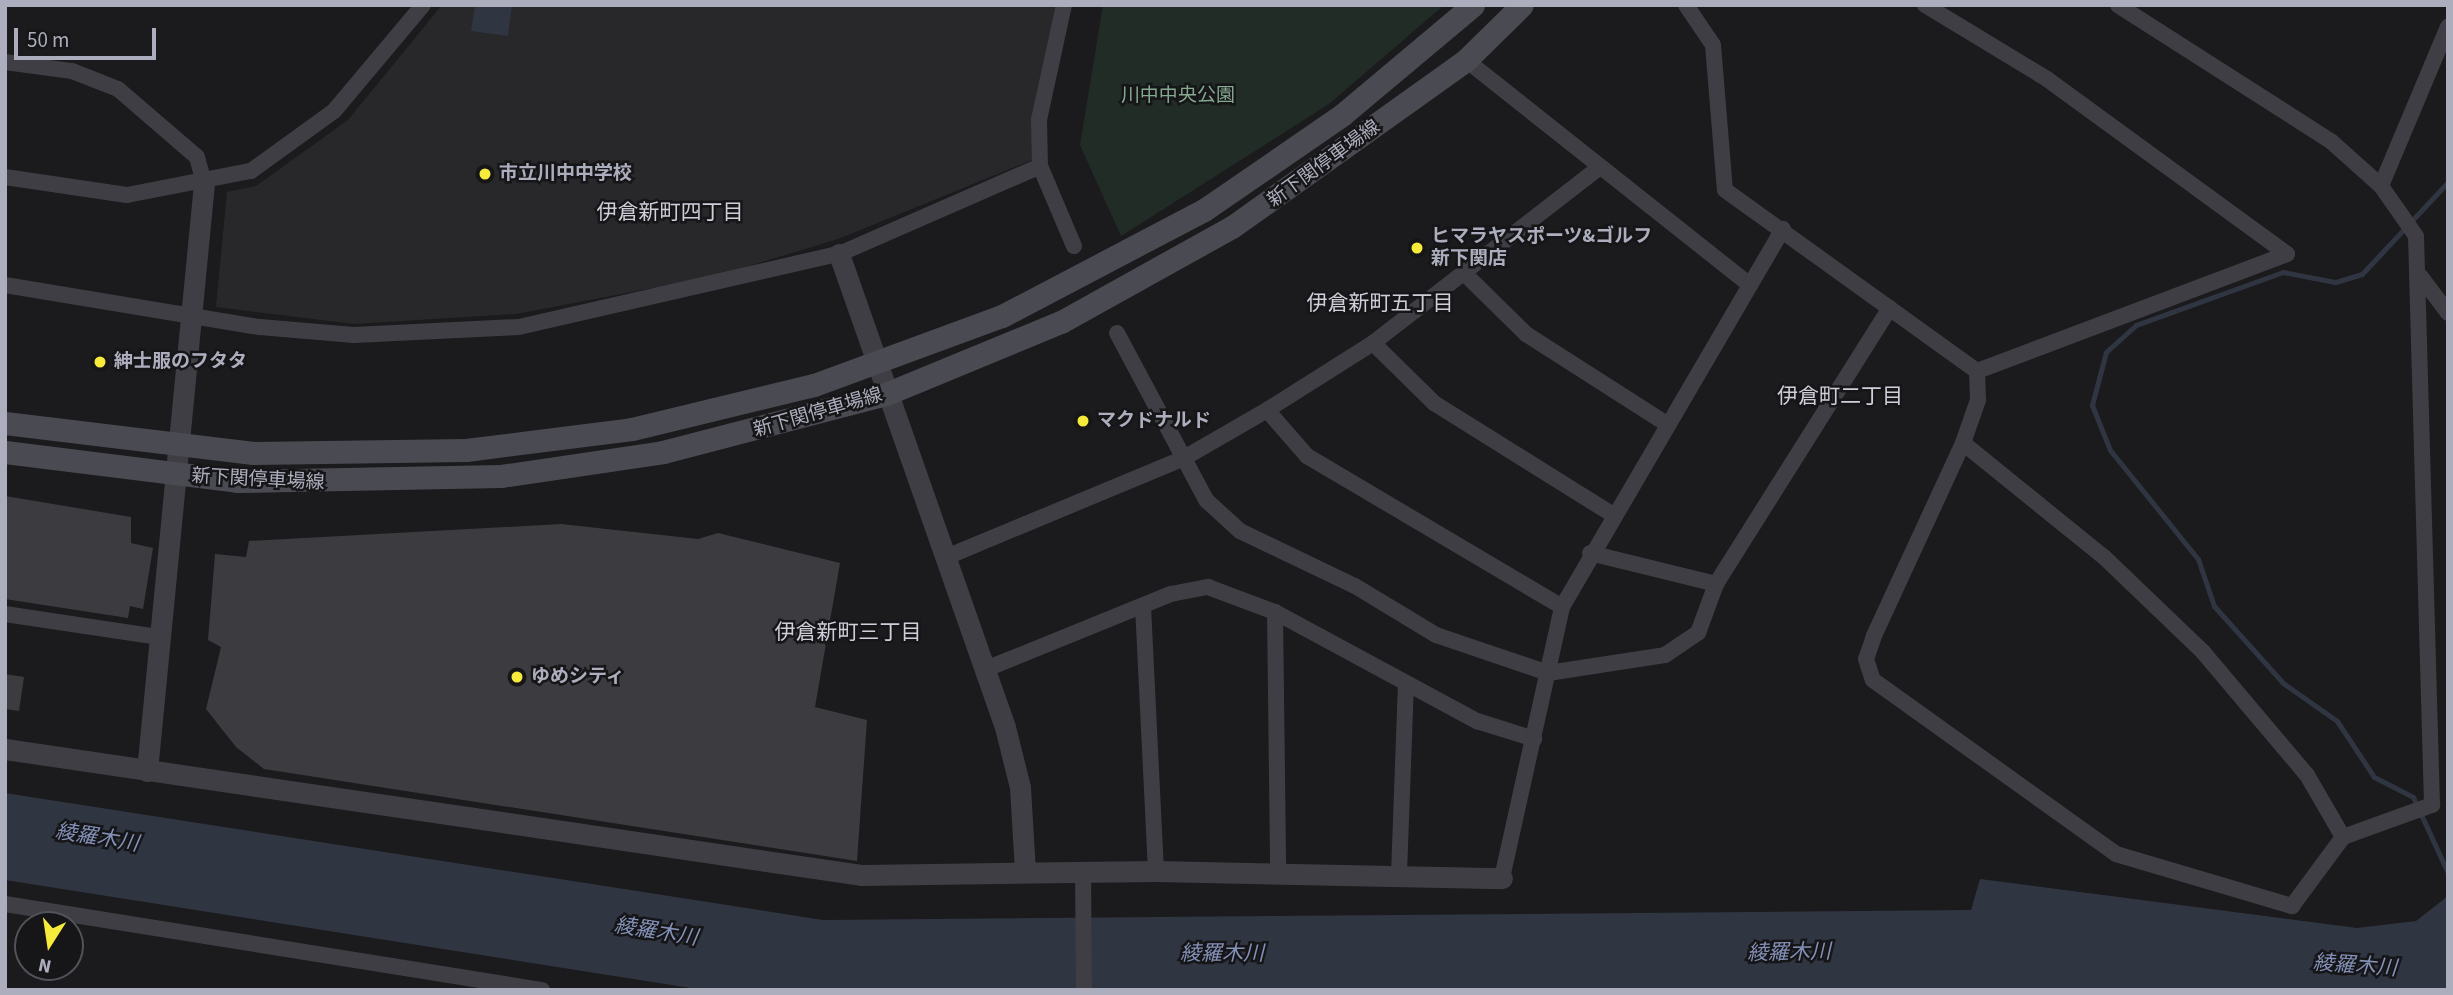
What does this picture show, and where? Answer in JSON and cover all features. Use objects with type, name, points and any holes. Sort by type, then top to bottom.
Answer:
[{"type":"main road","name":"新下関停車場線","points":[[5,423],[178,448],[370,454],[552,442],[729,407],[875,365],[1002,316],[1204,210],[1342,116],[1473,5]]},
{"type":"main road","name":"新下関停車場線","points":[[5,452],[176,475],[330,484],[501,476],[663,453],[886,394],[989,355],[1142,280],[1295,188],[1466,60],[1522,5]]},
{"type":"street","points":[[5,177],[127,195],[204,183],[251,171],[334,111],[423,5]]},
{"type":"street","points":[[1064,5],[1039,120],[1040,166],[1074,246]]},
{"type":"street","points":[[1686,5],[1700,12],[1713,45],[1725,190],[1783,229],[1977,372]]},
{"type":"street","points":[[1925,5],[2047,79],[2287,254],[1977,372]]},
{"type":"street","points":[[1977,372],[1978,400],[1963,443],[1874,636],[1866,659],[1873,680],[2116,854],[2292,906],[2343,837],[2408,817],[2432,805],[2421,277],[2414,233],[2381,186],[2332,142],[2118,5]]},
{"type":"street","points":[[2381,186],[2448,27]]},
{"type":"street","points":[[1466,60],[1749,284]]},
{"type":"street","points":[[5,62],[72,71],[118,89],[197,157],[204,183],[147,771]]},
{"type":"street","points":[[5,285],[191,316],[354,335],[519,327],[839,254],[1040,166]]},
{"type":"street","points":[[944,558],[1184,458],[1267,410],[1373,343],[1600,167]]},
{"type":"street","points":[[5,749],[861,875],[1083,871],[1399,874],[1502,878],[1562,607],[1590,553],[1783,229]]},
{"type":"street","points":[[839,254],[875,365],[986,669],[1020,787],[1025,871]]},
{"type":"street","points":[[1465,274],[1525,334],[1667,424]]},
{"type":"street","points":[[2421,277],[2448,313]]},
{"type":"street","points":[[1117,333],[1206,499],[1240,531],[1355,586],[1436,635],[1548,673],[1665,655],[1698,633],[1716,584],[1890,308]]},
{"type":"street","points":[[1373,343],[1434,403],[1613,515]]},
{"type":"street","points":[[1267,410],[1307,456],[1562,607]]},
{"type":"street","points":[[1963,443],[2104,557],[2203,652],[2307,775],[2343,837]]},
{"type":"street","points":[[1590,553],[1716,584]]},
{"type":"street","points":[[986,669],[1143,606],[1208,587],[1275,612],[1406,687],[1477,721],[1534,739]]},
{"type":"street","points":[[1143,606],[1156,872]]},
{"type":"street","points":[[1275,612],[1278,874]]},
{"type":"street","points":[[5,614],[159,637]]},
{"type":"street","points":[[1399,874],[1406,687]]},
{"type":"street","points":[[1083,871],[1084,990]]},
{"type":"street","points":[[5,904],[508,987],[542,990]]},
{"type":"shaded area","points":[[442,5],[1057,5],[1032,160],[838,239],[716,276],[516,314],[354,324],[216,307],[227,192],[256,186],[348,120]]},
{"type":"green space","name":"川中中央公園","points":[[1103,5],[1444,5],[1329,104],[1121,236],[1080,145]]},
{"type":"water","points":[[475,5],[512,5],[508,36],[471,31]]},
{"type":"water","name":"綾羅木川","points":[[5,793],[823,920],[1971,910],[1980,879],[2357,928],[2416,921],[2448,896],[2448,990],[703,990],[5,880]]},
{"type":"building","points":[[5,496],[131,517],[131,543],[153,548],[143,609],[130,606],[128,618],[5,599]]},
{"type":"building","name":"ゆめシティ","points":[[561,524],[698,539],[718,533],[840,563],[815,707],[867,720],[857,861],[264,769],[236,747],[206,709],[221,647],[208,640],[215,554],[246,557],[249,541]]},
{"type":"building","points":[[5,674],[24,677],[19,711],[5,709]]},
{"type":"waterway","points":[[2448,182],[2362,274],[2335,282],[2283,272],[2136,325],[2106,352],[2092,405],[2110,450],[2198,559],[2214,606],[2283,683],[2337,721],[2374,777],[2413,797],[2448,873]]},
{"type":"place","name":"市立川中中学校","points":[[485,174]]},
{"type":"place","name":"ヒマラヤスポーツ&ゴルフ 新下関店","points":[[1417,248]]},
{"type":"place","name":"紳士服のフタタ","points":[[100,362]]},
{"type":"place","name":"マクドナルド","points":[[1083,421]]},
{"type":"place","name":"ゆめシティ","points":[[517,677]]},
{"type":"district","name":"伊倉新町四丁目","points":[[670,212]]},
{"type":"district","name":"伊倉新町五丁目","points":[[1380,303]]},
{"type":"district","name":"伊倉町二丁目","points":[[1840,396]]},
{"type":"district","name":"伊倉新町三丁目","points":[[848,632]]}]
